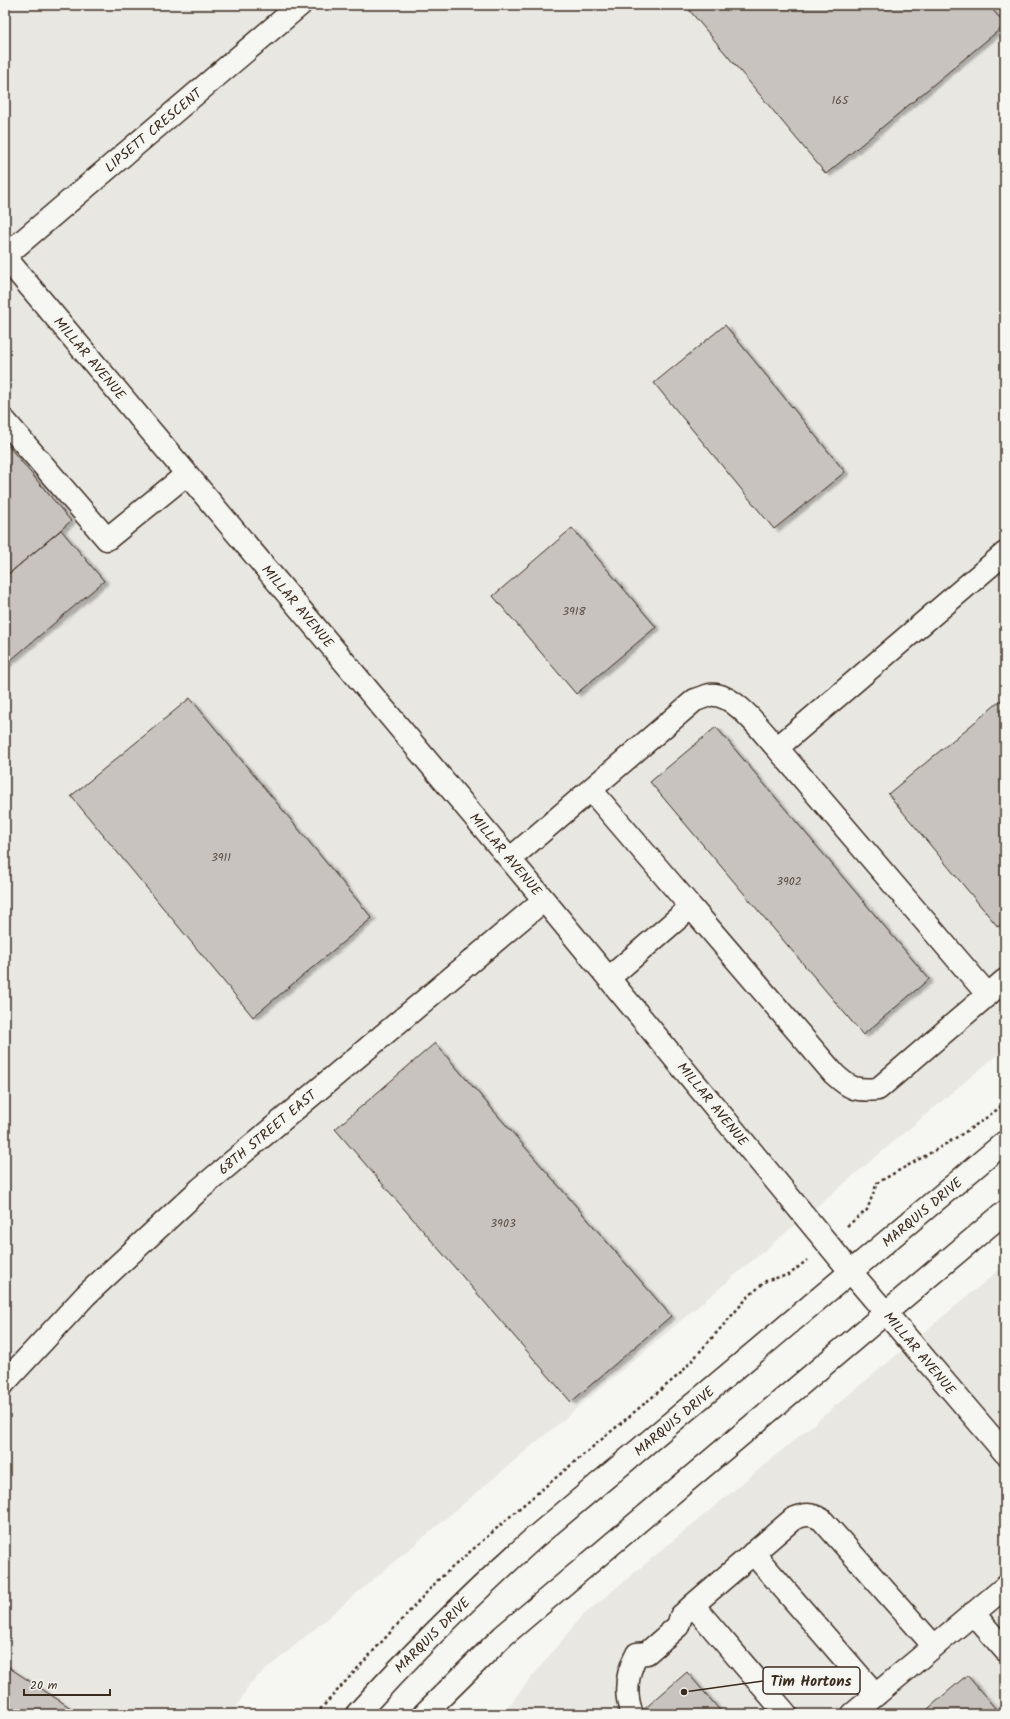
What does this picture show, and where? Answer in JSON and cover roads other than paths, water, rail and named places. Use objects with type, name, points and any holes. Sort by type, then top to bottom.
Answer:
[{"type":"street","name":"LIPSETT CRESCENT","points":[[5,256],[300,5]]},
{"type":"street","name":"MILLAR AVENUE","points":[[5,256],[510,859],[851,1272],[886,1311],[1005,1453]]},
{"type":"street","points":[[5,420],[107,539],[187,474]]},
{"type":"street","points":[[777,748],[1005,553]]},
{"type":"street","points":[[510,859],[695,700],[711,695],[725,698],[739,707],[777,748],[988,995]]},
{"type":"street","points":[[591,790],[834,1074],[847,1087],[862,1090],[878,1089],[1005,980]]},
{"type":"street","name":"68TH STREET EAST","points":[[5,1382],[86,1295],[200,1189],[544,900]]},
{"type":"street","points":[[609,978],[691,907]]},
{"type":"street","name":"MARQUIS DRIVE","points":[[357,1714],[392,1674],[466,1600],[534,1538],[1005,1142]]},
{"type":"street","points":[[424,1714],[503,1636],[1005,1212]]},
{"type":"street","points":[[632,1714],[628,1702],[627,1684],[630,1666],[637,1654],[647,1653],[678,1626],[687,1611],[752,1553],[793,1518],[805,1514],[815,1515],[822,1520],[934,1646]]},
{"type":"street","points":[[752,1553],[876,1695]]},
{"type":"street","points":[[853,1714],[1005,1587]]},
{"type":"street","points":[[687,1611],[786,1714]]},
{"type":"street","points":[[973,1614],[1005,1650]]},
{"type":"place","name":"Tim Hortons","points":[[684,1692]]}]
